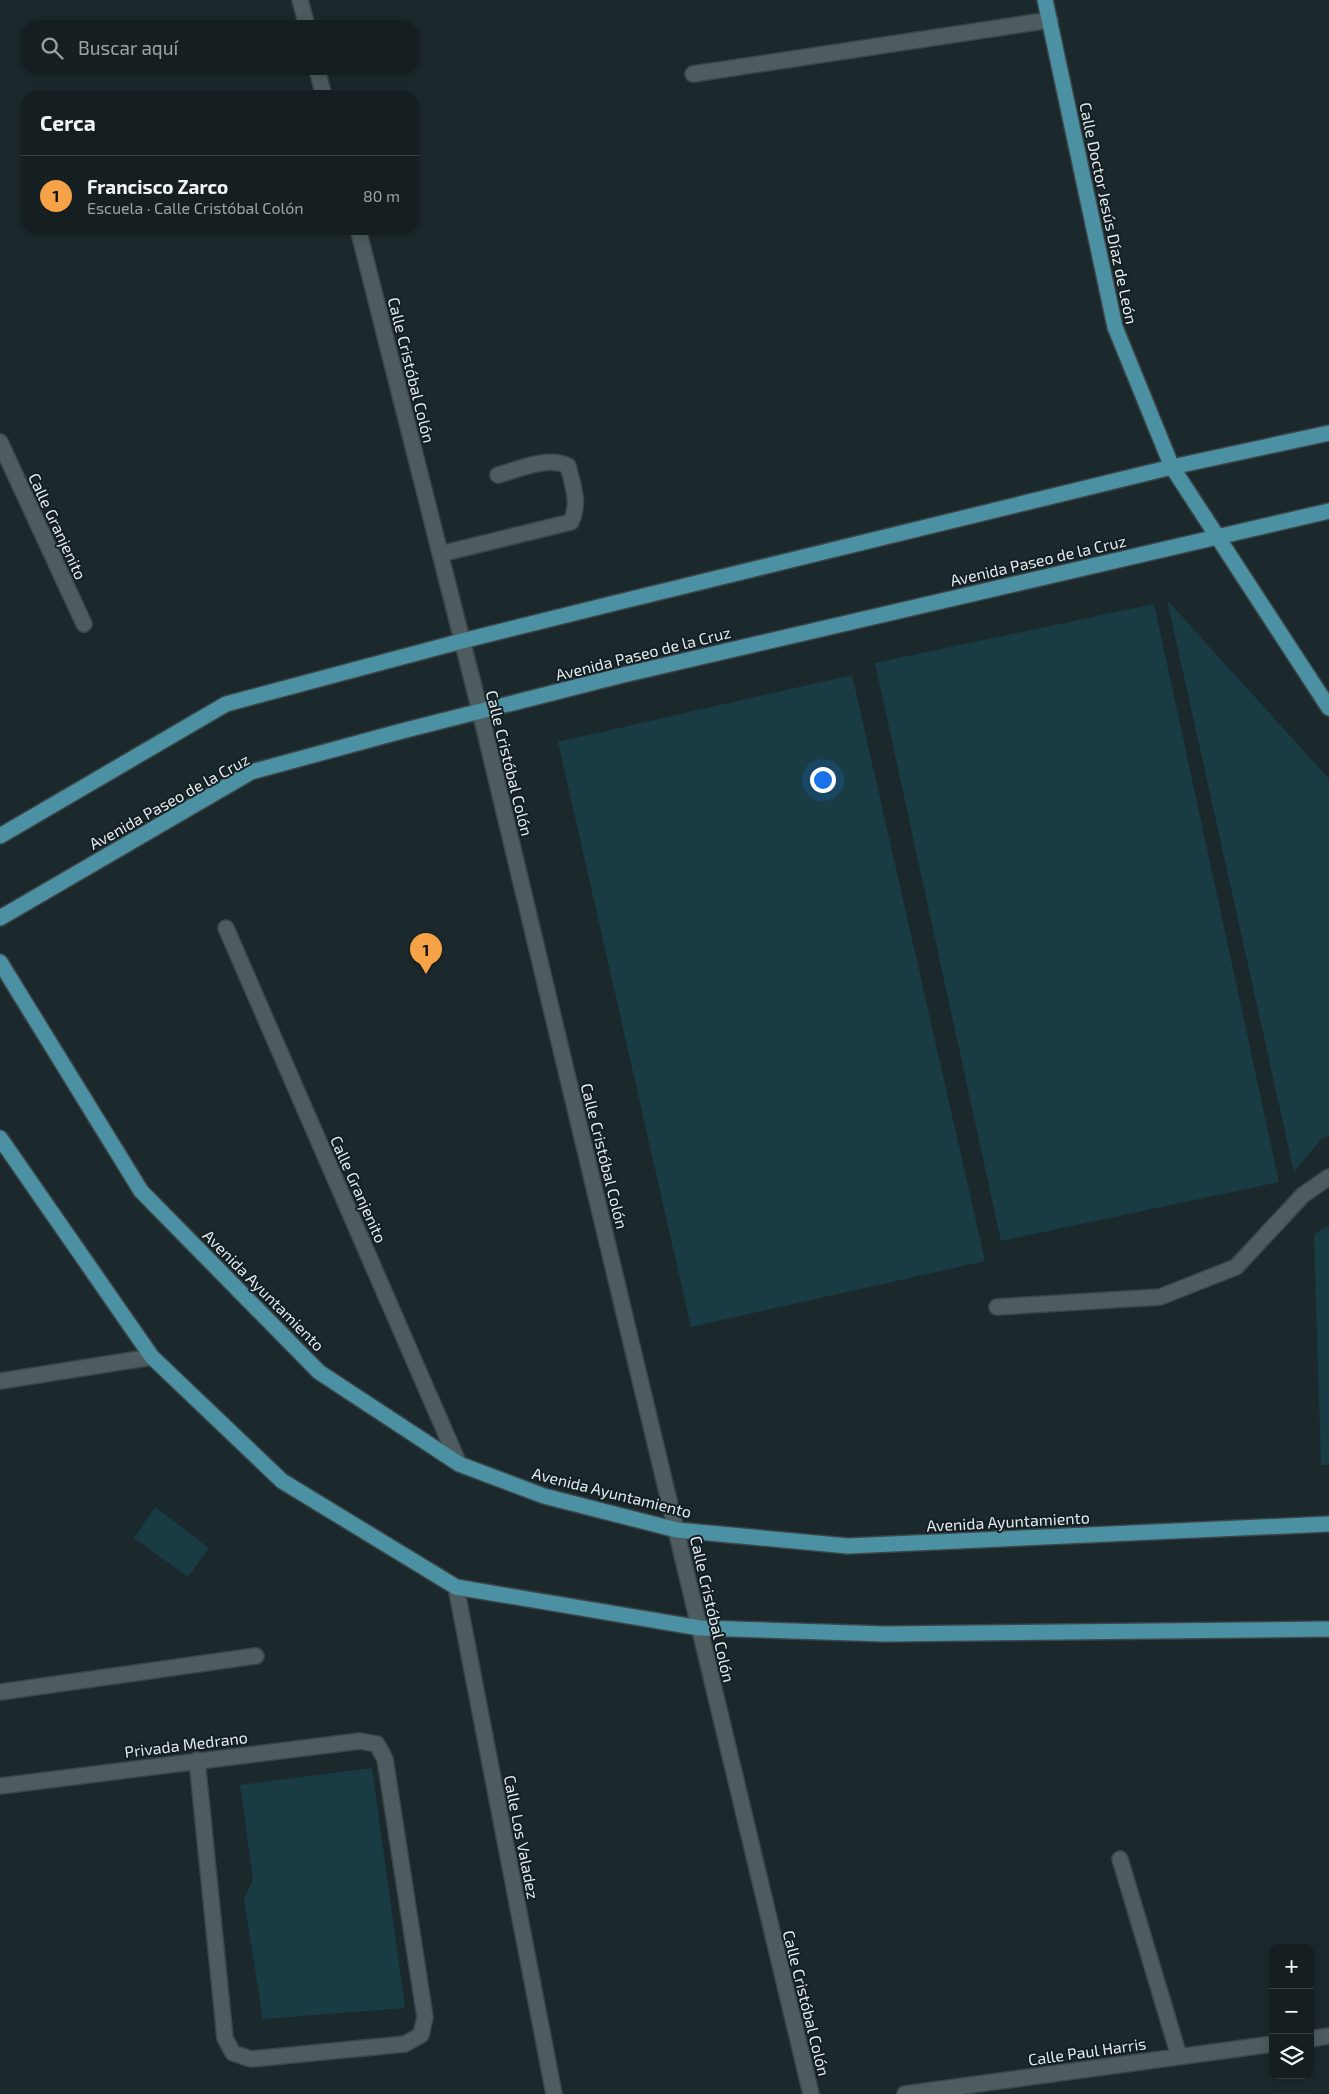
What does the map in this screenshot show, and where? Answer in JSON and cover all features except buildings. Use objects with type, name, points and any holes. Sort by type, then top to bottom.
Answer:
[{"type":"main road","name":"Calle Doctor Jesús Díaz de León","points":[[1045,0],[1115,327],[1172,468],[1329,708]]},
{"type":"main road","points":[[0,836],[226,704],[462,641],[1172,468],[1329,433]]},
{"type":"main road","name":"Avenida Paseo de la Cruz","points":[[0,918],[250,772],[633,672],[1329,510]]},
{"type":"main road","name":"Avenida Ayuntamiento","points":[[0,962],[141,1191],[319,1372],[459,1464],[544,1496],[677,1530],[848,1546],[1329,1524]]},
{"type":"main road","points":[[0,1138],[152,1357],[282,1481],[456,1588],[700,1628],[885,1634],[1329,1629]]},
{"type":"street","points":[[300,0],[305,20]]},
{"type":"street","points":[[693,74],[1050,20]]},
{"type":"street","points":[[319,75],[323,90]]},
{"type":"street","name":"Calle Cristóbal Colón","points":[[360,235],[480,711],[811,2094]]},
{"type":"street","name":"Calle Granjenito","points":[[0,442],[84,624]]},
{"type":"street","points":[[440,554],[571,522],[576,512],[576,499],[568,466],[558,461],[548,461],[498,475]]},
{"type":"street","name":"Calle Granjenito","points":[[226,928],[459,1464]]},
{"type":"street","points":[[997,1306],[1160,1297],[1236,1267],[1303,1195],[1329,1177]]},
{"type":"street","points":[[0,1381],[152,1357]]},
{"type":"street","name":"Calle Los Valadez","points":[[456,1588],[554,2094]]},
{"type":"street","points":[[0,1692],[256,1656]]},
{"type":"street","name":"Privada Medrano","points":[[0,1786],[197,1760],[360,1741],[377,1744],[385,1759],[425,2017],[421,2035],[405,2044],[250,2059],[232,2053],[225,2038],[197,1760]]},
{"type":"street","points":[[1120,1859],[1179,2056]]},
{"type":"street","points":[[1314,2038],[1329,2036]]},
{"type":"street","name":"Calle Paul Harris","points":[[905,2094],[1269,2045]]},
{"type":"shaded area","points":[[1167,600],[1329,779],[1329,1136],[1321,1139],[1294,1172]]},
{"type":"shaded area","points":[[1154,604],[1279,1182],[1001,1241],[875,663]]},
{"type":"shaded area","points":[[852,675],[985,1261],[691,1327],[558,742]]},
{"type":"shaded area","points":[[1329,1226],[1329,1465],[1321,1465],[1314,1234]]},
{"type":"shaded area","points":[[155,1507],[209,1548],[188,1577],[134,1538]]},
{"type":"shaded area","points":[[372,1768],[405,2008],[263,2019],[244,1900],[253,1879],[240,1785]]},
{"type":"place","name":"Francisco Zarco","points":[[426,974]]}]
